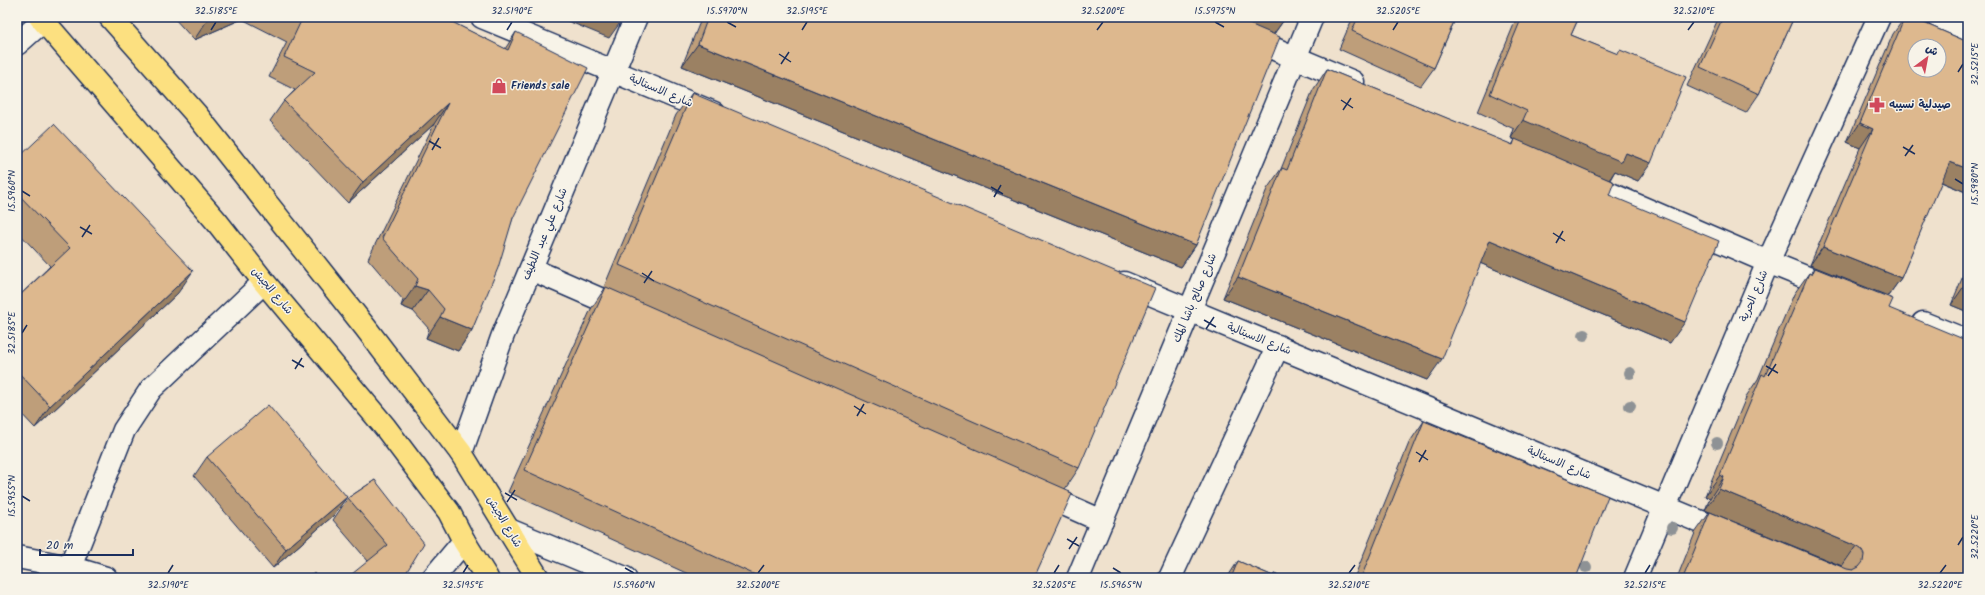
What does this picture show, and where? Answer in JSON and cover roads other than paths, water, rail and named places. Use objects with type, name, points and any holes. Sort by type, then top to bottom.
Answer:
[{"type":"highway","name":"شارع الجيش","points":[[110,17],[196,114],[365,327],[461,453],[538,578]]},
{"type":"highway","name":"شارع الجيش","points":[[42,19],[216,222],[385,427],[449,512],[464,541],[487,578]]},
{"type":"street","name":"شارع الاسبتالية","points":[[482,17],[730,120]]},
{"type":"street","name":"شارع علي عبد اللطيف","points":[[461,453],[503,335],[636,17]]},
{"type":"street","points":[[1199,17],[1368,89]]},
{"type":"street","name":"شارع صالح باشا المك","points":[[1078,578],[1312,17]]},
{"type":"street","name":"شارع الحرية","points":[[1635,578],[1768,262],[1879,17]]},
{"type":"street","points":[[1938,17],[1968,30]]},
{"type":"street","points":[[17,44],[42,19]]},
{"type":"street","points":[[1566,175],[1768,262],[1857,297]]},
{"type":"street","points":[[531,269],[646,320]]},
{"type":"street","name":"شارع الاسبتالية","points":[[1102,274],[1750,542]]},
{"type":"street","points":[[70,566],[124,430],[151,389],[264,282]]},
{"type":"street","points":[[1901,315],[1968,341]]},
{"type":"street","points":[[1170,578],[1278,346]]},
{"type":"street","points":[[1022,486],[1102,521]]},
{"type":"street","points":[[509,530],[625,578]]},
{"type":"street","points":[[433,578],[464,541]]},
{"type":"street","points":[[17,557],[70,566],[106,578]]},
{"type":"place","name":"Friends sale","points":[[499,86]]},
{"type":"place","name":"صيدلية نسيبه","points":[[1877,105]]}]
